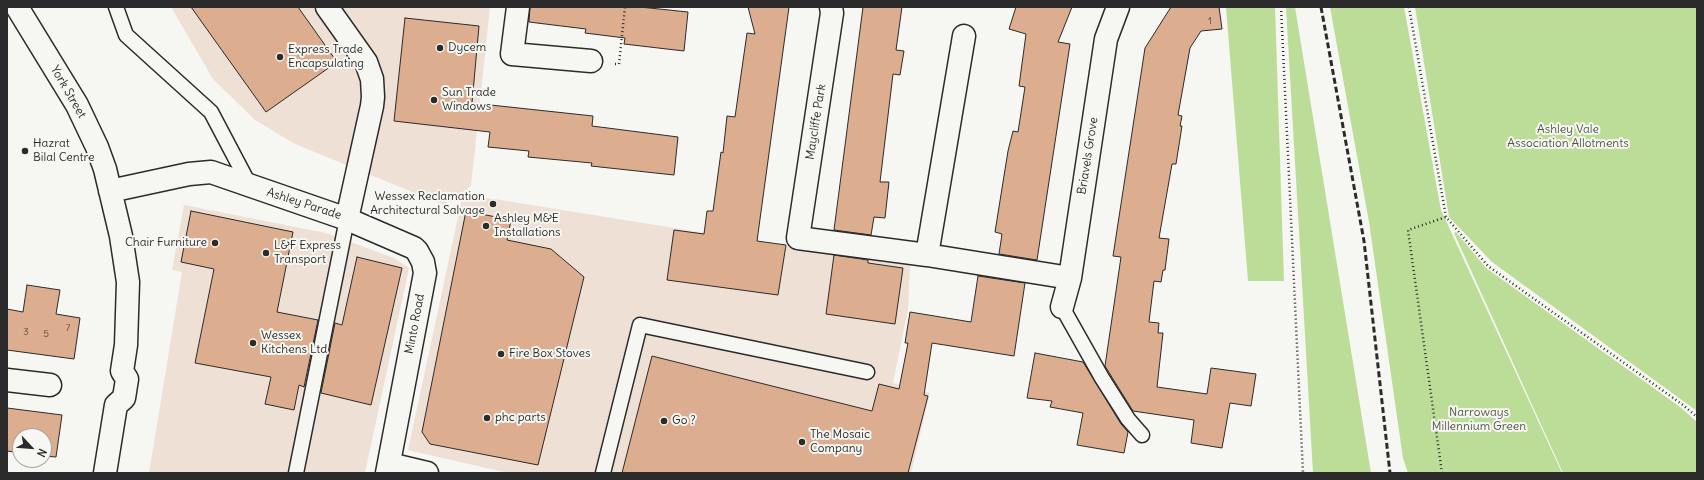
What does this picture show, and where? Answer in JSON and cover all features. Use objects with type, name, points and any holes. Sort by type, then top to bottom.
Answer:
[{"type":"street","name":"York Street","points":[[17,7],[76,105],[97,146],[106,169],[121,236],[128,282],[127,333],[122,371],[114,376],[110,396],[116,405],[105,473]]},
{"type":"street","name":"Ashley Parade","points":[[110,191],[155,180],[202,172],[211,172],[347,219],[372,106],[372,79],[366,62],[327,7]]},
{"type":"street","points":[[518,7],[512,54],[591,61]]},
{"type":"street","name":"Maycliffe Park","points":[[831,7],[832,13],[798,238],[927,255]]},
{"type":"street","name":"Briavels Grove","points":[[1062,307],[1070,278],[1106,39],[1118,7]]},
{"type":"street","points":[[964,36],[927,255],[1070,278]]},
{"type":"street","name":"Minto Road","points":[[347,219],[414,248],[422,258],[425,267],[388,468]]},
{"type":"street","points":[[7,380],[50,385]]},
{"type":"street","points":[[388,468],[427,473]]},
{"type":"lane","points":[[116,7],[126,35],[211,112],[250,186]]},
{"type":"lane","points":[[296,473],[347,219]]},
{"type":"lane","points":[[1062,307],[1102,378],[1128,419],[1142,435]]},
{"type":"lane","points":[[604,473],[640,325],[867,372]]},
{"type":"path","points":[[591,61],[619,64],[625,7]]},
{"type":"path","points":[[1281,7],[1304,468],[1303,473]]},
{"type":"path","points":[[1409,7],[1446,217],[1488,266],[1683,405],[1697,417]]},
{"type":"path","points":[[1442,473],[1408,230],[1446,217]]},
{"type":"shaded area","points":[[171,7],[490,7],[471,186],[444,205],[295,144],[255,120],[213,79]]},
{"type":"shaded area","points":[[463,194],[910,266],[908,309],[893,383],[930,393],[911,473],[508,473],[408,450]]},
{"type":"shaded area","points":[[184,205],[326,233],[394,258],[409,268],[365,473],[149,473],[182,272],[172,270]]},
{"type":"green space","points":[[1226,7],[1275,7],[1284,281],[1248,281]]},
{"type":"green space","points":[[1286,7],[1295,7],[1371,473],[1313,473]]},
{"type":"green space","name":"Narroways Millennium Green","points":[[1330,7],[1404,7],[1441,210],[1562,473],[1408,473],[1403,458],[1369,222]]},
{"type":"green space","name":"Ashley Vale Association Allotments","points":[[1415,7],[1697,7],[1697,411],[1492,262],[1449,217]]},
{"type":"green space","points":[[1456,232],[1486,268],[1680,407],[1697,422],[1697,473],[1563,473],[1454,233]]},
{"type":"building","name":"Express Trade Encapsulating","points":[[191,7],[298,7],[337,62],[266,112]]},
{"type":"building","points":[[530,7],[640,7],[688,12],[684,51],[624,44],[625,38],[585,33],[586,29],[529,22]]},
{"type":"building","points":[[748,7],[789,7],[757,241],[786,245],[778,295],[667,280],[674,230],[704,234],[707,211],[713,211],[721,152],[723,153],[727,116],[735,117],[747,33],[755,34]]},
{"type":"building","points":[[863,7],[902,7],[896,50],[904,51],[900,75],[893,74],[880,182],[889,182],[885,218],[874,217],[871,235],[834,230]]},
{"type":"building","points":[[1016,7],[1072,7],[1058,42],[1070,44],[1037,260],[999,254],[1002,234],[995,232],[1008,151],[1013,131],[1018,132],[1025,87],[1019,86],[1026,34],[1009,29]]},
{"type":"building","points":[[1171,7],[1219,7],[1222,29],[1201,31],[1190,48],[1178,115],[1182,116],[1180,126],[1182,126],[1176,164],[1172,164],[1159,238],[1169,239],[1165,270],[1163,270],[1161,282],[1154,281],[1149,322],[1159,323],[1158,333],[1163,333],[1157,387],[1207,394],[1211,368],[1256,374],[1251,406],[1230,403],[1222,448],[1191,443],[1194,420],[1133,411],[1105,366],[1121,257],[1113,256],[1145,48]]},
{"type":"building","points":[[405,18],[479,26],[472,103],[593,116],[592,126],[678,137],[674,175],[591,166],[592,163],[528,157],[529,151],[488,147],[490,132],[394,121]]},
{"type":"building","points":[[191,211],[293,232],[277,312],[318,320],[304,387],[299,385],[294,410],[265,404],[271,377],[195,363],[214,269],[181,262]]},
{"type":"building","points":[[466,211],[511,220],[507,240],[551,249],[584,277],[538,465],[430,444],[422,432]]},
{"type":"building","points":[[834,255],[868,260],[868,263],[903,268],[895,324],[826,314]]},
{"type":"building","points":[[357,257],[402,268],[371,405],[321,393],[335,323],[342,325]]},
{"type":"building","points":[[978,276],[1025,283],[1014,356],[932,343],[924,395],[928,396],[908,473],[622,473],[652,356],[872,411],[879,384],[899,389],[908,343],[905,343],[910,312],[971,322]]},
{"type":"building","points":[[27,285],[60,290],[56,314],[80,318],[74,359],[7,350],[7,309],[23,312]]},
{"type":"building","points":[[1035,353],[1083,362],[1121,424],[1128,432],[1124,453],[1077,445],[1083,413],[1050,407],[1052,401],[1027,398]]},
{"type":"building","points":[[7,408],[62,415],[56,457],[52,457],[52,428],[12,428],[12,452],[7,451]]},
{"type":"railway","points":[[1321,7],[1364,241],[1390,473]]},
{"type":"place","name":"Dycem","points":[[440,48]]},
{"type":"place","name":"Express Trade Encapsulating","points":[[280,57]]},
{"type":"place","name":"Sun Trade Windows","points":[[434,100]]},
{"type":"place","name":"Hazrat Bilal Centre","points":[[25,151]]},
{"type":"place","name":"Wessex Reclamation Architectural Salvage","points":[[493,204]]},
{"type":"place","name":"Ashley M&E Installations","points":[[486,226]]},
{"type":"place","name":"Chair Furniture","points":[[215,243]]},
{"type":"place","name":"L&F Express Transport","points":[[266,253]]},
{"type":"place","name":"Wessex Kitchens Ltd","points":[[253,343]]},
{"type":"place","name":"Fire Box Stoves","points":[[501,354]]},
{"type":"place","name":"phc parts","points":[[487,418]]},
{"type":"place","name":"Go ?","points":[[664,421]]},
{"type":"place","name":"The Mosaic Company","points":[[802,442]]}]
